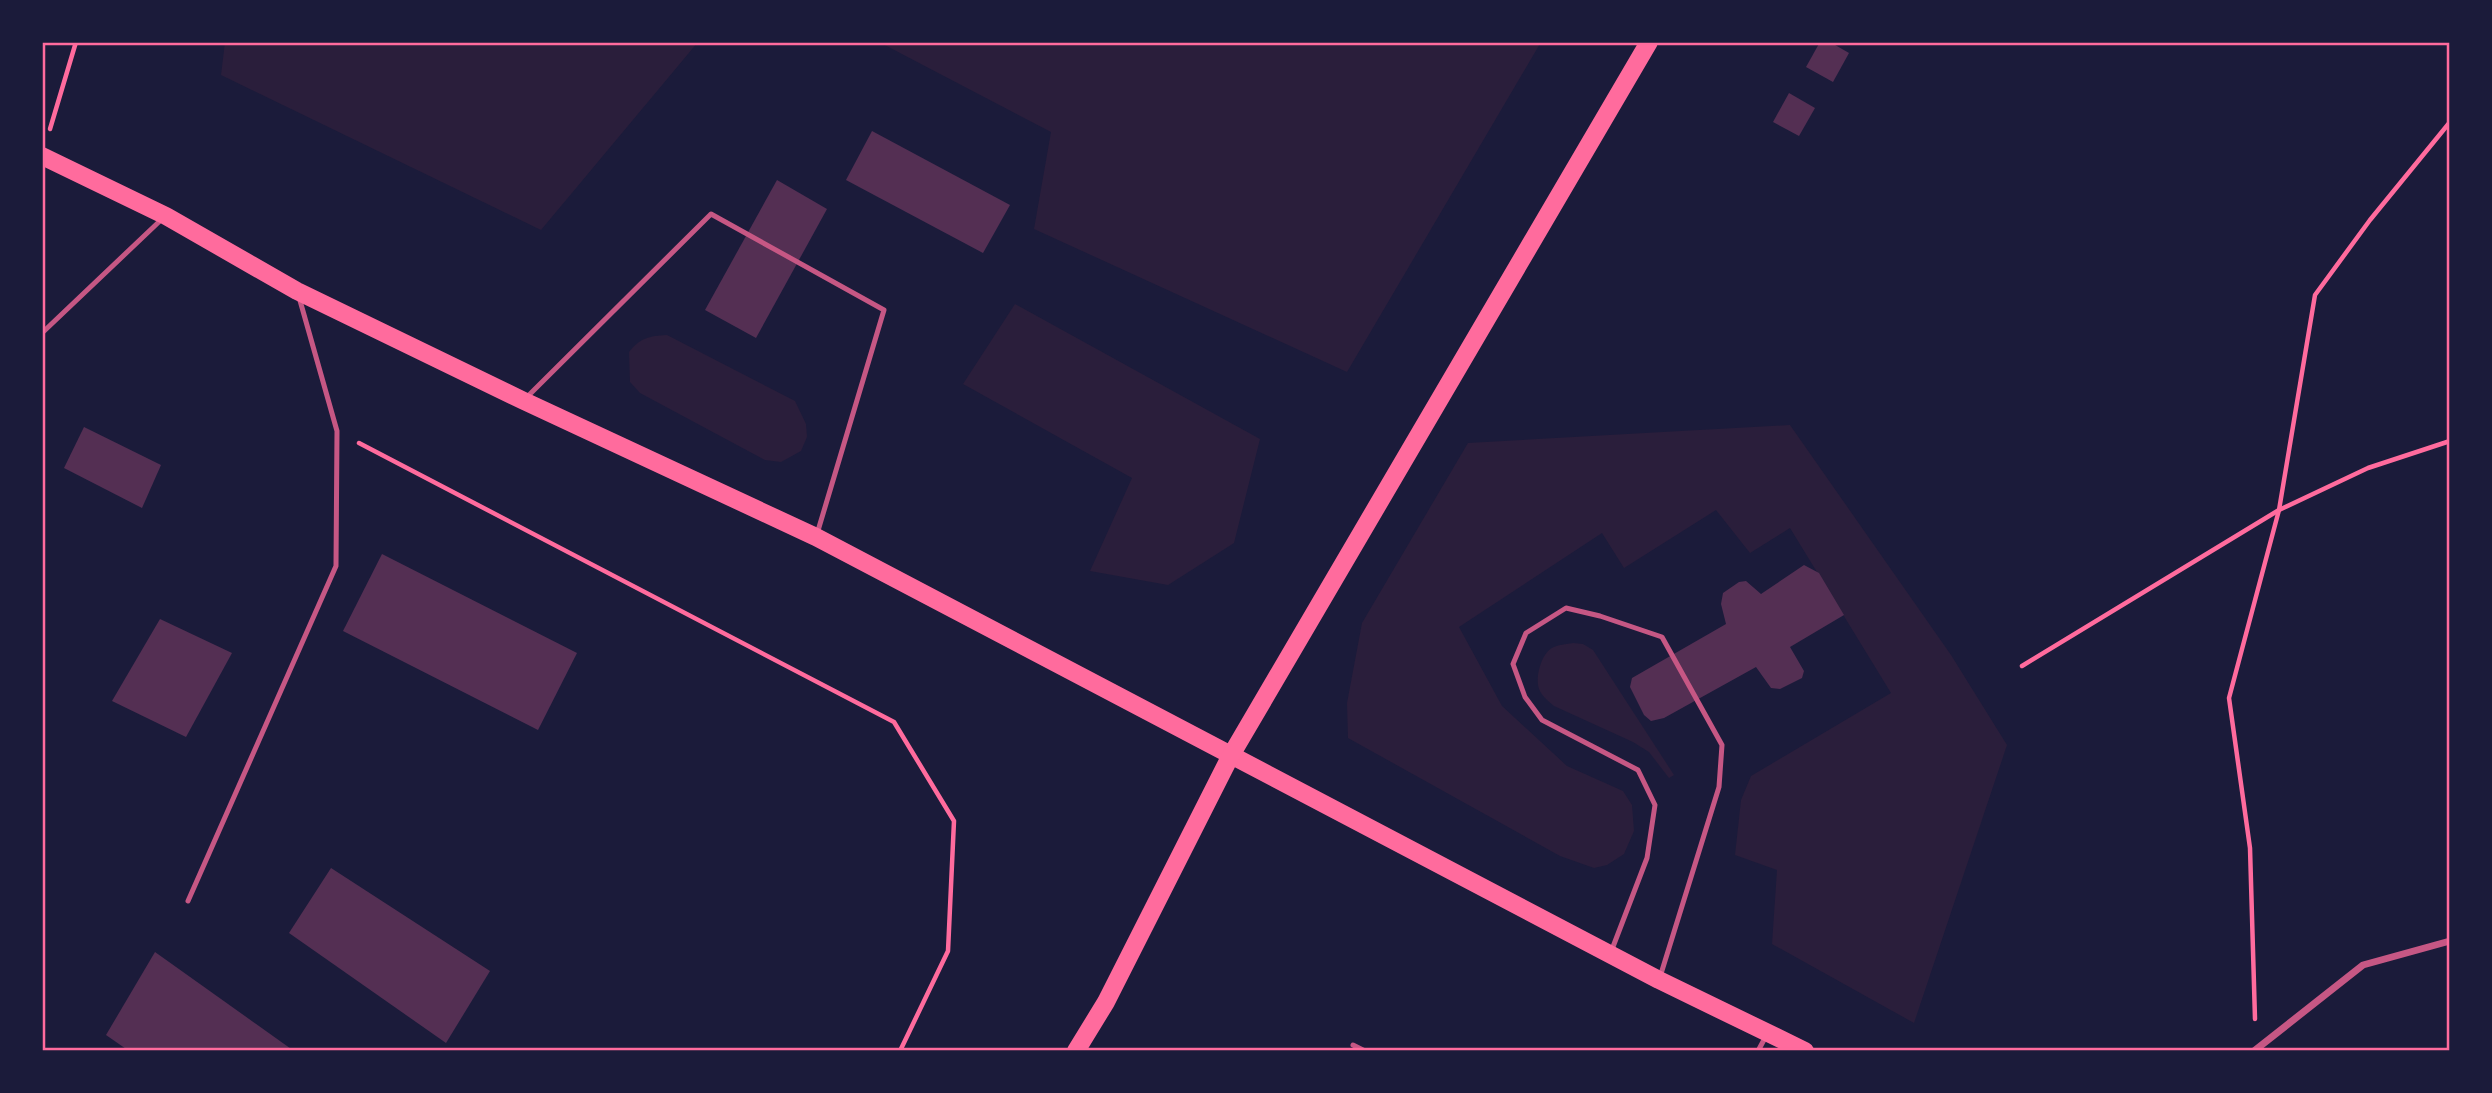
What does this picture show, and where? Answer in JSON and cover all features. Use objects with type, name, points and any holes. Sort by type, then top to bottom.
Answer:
[{"type":"main road","points":[[1076,1051],[1106,1002],[1230,757],[1649,42]]},
{"type":"main road","points":[[42,156],[166,216],[297,291],[524,401],[817,537],[1230,757],[1659,980],[1805,1051]]},
{"type":"street","points":[[2255,1050],[2363,965],[2450,941]]},
{"type":"lane","points":[[524,401],[711,214],[884,310],[817,537]]},
{"type":"lane","points":[[42,333],[166,216]]},
{"type":"lane","points":[[188,901],[336,566],[337,432],[297,291]]},
{"type":"lane","points":[[1610,954],[1647,858],[1655,805],[1638,770],[1542,719],[1525,697],[1513,664],[1526,633],[1566,608],[1600,616],[1662,637],[1722,745],[1719,787],[1659,980]]},
{"type":"lane","points":[[1758,1051],[1768,1033]]},
{"type":"lane","points":[[1353,1045],[1365,1051]]},
{"type":"path","points":[[42,156],[76,42]]},
{"type":"path","points":[[2255,1050],[2250,848],[2230,698],[2279,510],[2315,295],[2370,220],[2450,122]]},
{"type":"path","points":[[337,432],[894,722],[954,821],[947,951],[901,1051]]},
{"type":"path","points":[[2022,666],[2279,510],[2368,468],[2450,441]]},
{"type":"shaded area","points":[[225,42],[698,42],[541,230],[221,75]]},
{"type":"shaded area","points":[[879,42],[1541,42],[1347,372],[1034,229],[1051,132]]},
{"type":"shaded area","points":[[1015,304],[1260,439],[1234,543],[1168,585],[1090,571],[1132,478],[963,384]]},
{"type":"shaded area","points":[[667,335],[795,401],[806,424],[807,437],[801,451],[781,462],[765,460],[640,393],[630,382],[629,352],[645,339]]},
{"type":"shaded area","points":[[1790,425],[1951,655],[2007,745],[1914,1023],[1772,944],[1777,870],[1735,855],[1741,800],[1751,776],[1891,693],[1790,528],[1750,553],[1716,510],[1624,568],[1602,533],[1459,627],[1502,706],[1567,766],[1623,791],[1632,805],[1634,831],[1624,854],[1607,865],[1594,868],[1560,856],[1348,738],[1347,703],[1362,623],[1468,443]]},
{"type":"shaded area","points":[[1583,644],[1593,650],[1674,775],[1669,778],[1649,752],[1633,742],[1554,706],[1542,694],[1538,679],[1545,655],[1554,647]]},
{"type":"building","points":[[1820,42],[1830,42],[1849,53],[1833,82],[1806,67]]},
{"type":"building","points":[[1789,93],[1815,108],[1799,136],[1773,122]]},
{"type":"building","points":[[872,131],[1010,205],[983,253],[846,180]]},
{"type":"building","points":[[777,180],[827,209],[756,338],[705,310]]},
{"type":"building","points":[[84,427],[161,465],[142,508],[64,468]]},
{"type":"building","points":[[382,554],[577,653],[538,730],[343,631]]},
{"type":"building","points":[[1804,565],[1819,573],[1844,615],[1790,647],[1804,671],[1802,678],[1780,689],[1771,688],[1756,667],[1664,718],[1651,721],[1644,715],[1630,687],[1632,678],[1726,624],[1721,604],[1723,593],[1739,582],[1746,581],[1761,594]]},
{"type":"building","points":[[160,619],[232,653],[186,737],[112,701]]},
{"type":"building","points":[[331,868],[490,971],[446,1043],[289,933]]},
{"type":"building","points":[[155,952],[294,1051],[129,1051],[106,1035]]}]
